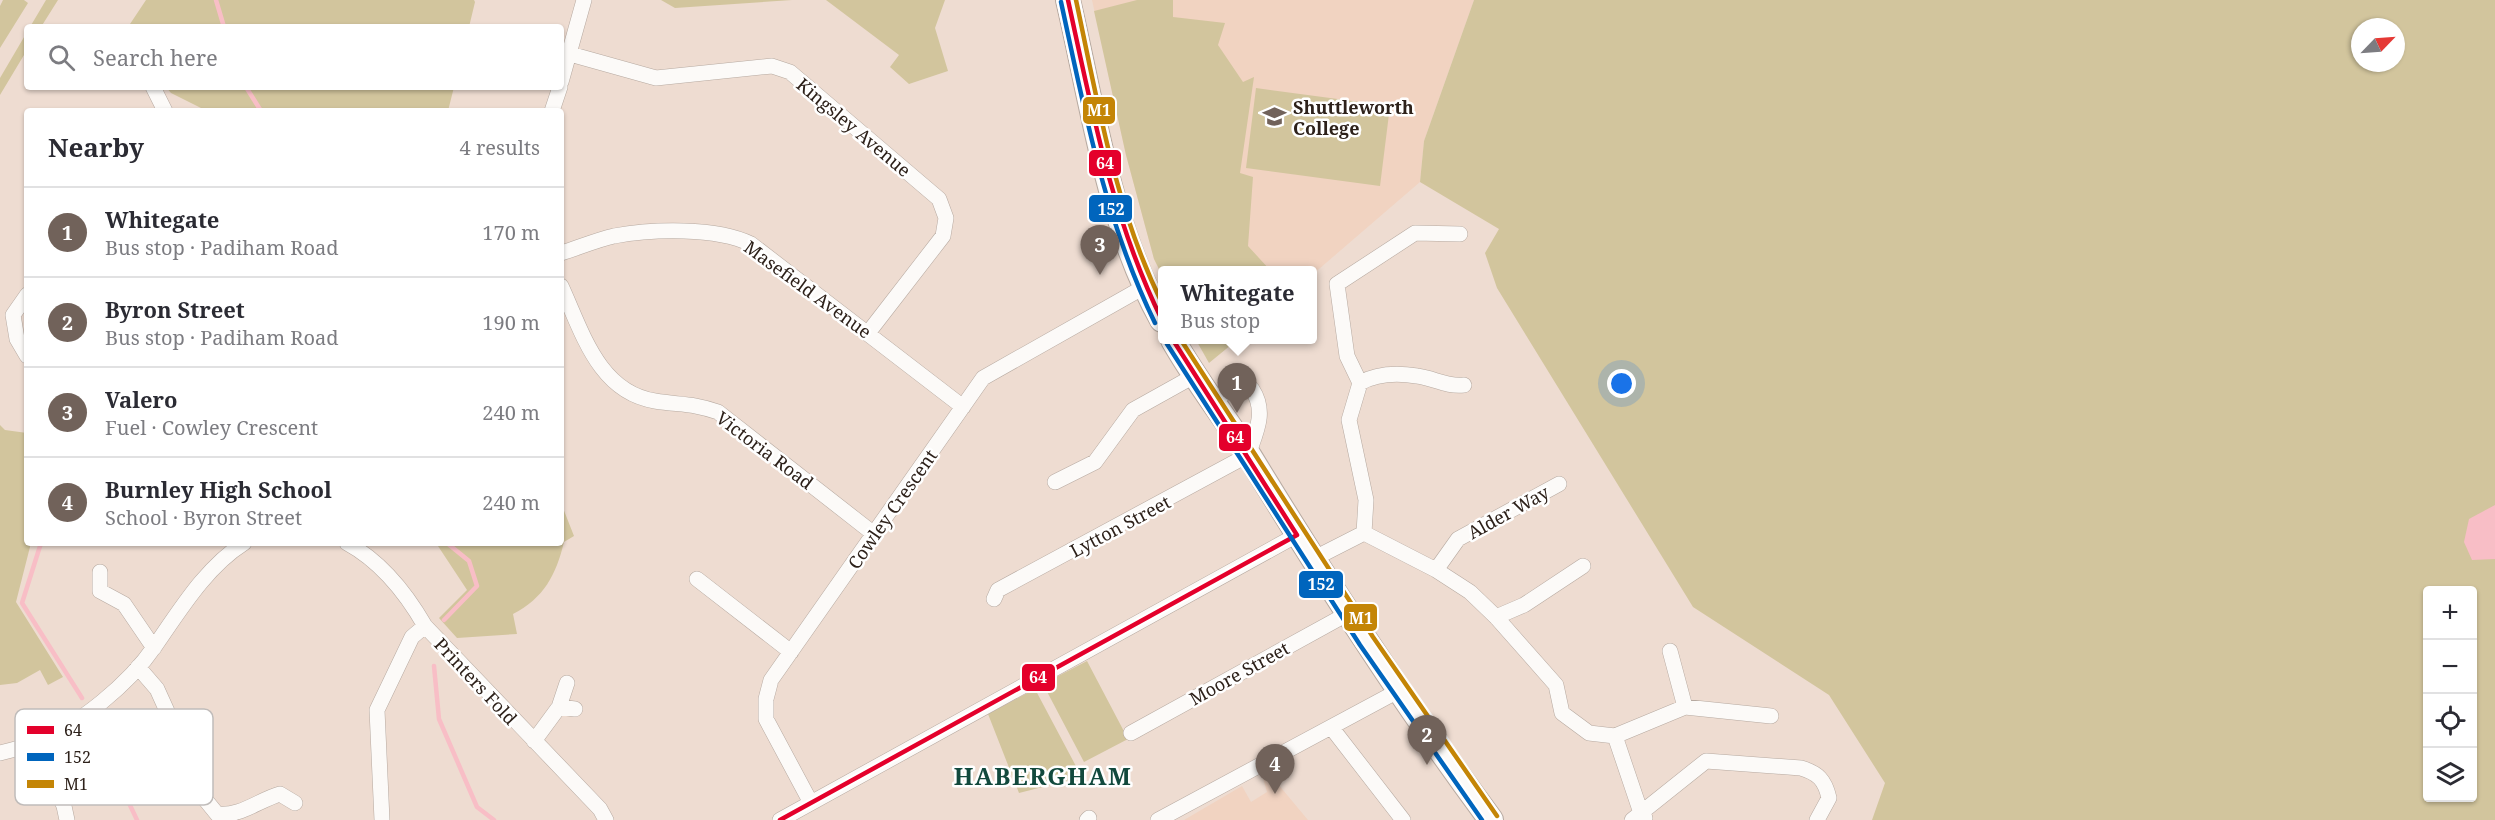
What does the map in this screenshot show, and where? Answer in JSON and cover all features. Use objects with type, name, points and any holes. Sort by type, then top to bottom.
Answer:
[{"type":"main road","points":[[1068,0],[1120,221],[1144,287],[1158,313]]},
{"type":"main road","points":[[1176,344],[1347,614],[1398,691],[1491,820]]},
{"type":"street","points":[[564,73],[584,0]]},
{"type":"street","name":"Kingsley Avenue","points":[[570,54],[656,78],[772,66],[790,72],[939,199],[946,218],[943,236],[868,333]]},
{"type":"street","points":[[154,90],[164,108]]},
{"type":"street","points":[[553,108],[559,90]]},
{"type":"street","name":"Masefield Avenue","points":[[564,252],[614,236],[670,232],[732,235],[751,243],[963,407]]},
{"type":"street","points":[[1364,533],[1366,500],[1349,420],[1360,383],[1347,356],[1337,284],[1415,233],[1460,234]]},
{"type":"street","name":"Cowley Crescent","points":[[811,802],[766,719],[766,699],[771,680],[983,378],[1144,287]]},
{"type":"street","name":"Victoria Road","points":[[564,292],[597,363],[614,383],[631,394],[654,401],[695,404],[718,412],[874,534]]},
{"type":"street","points":[[24,298],[6,315],[24,351]]},
{"type":"street","points":[[1055,482],[1095,462],[1133,410],[1194,376]]},
{"type":"street","points":[[1360,383],[1372,376],[1418,376],[1451,387],[1464,385]]},
{"type":"street","points":[[1212,402],[1237,386],[1252,389],[1260,401],[1259,425],[1248,455]]},
{"type":"street","name":"Lytton Street","points":[[994,599],[998,590],[1248,455]]},
{"type":"street","name":"Alder Way","points":[[1436,570],[1458,539],[1559,484]]},
{"type":"street","points":[[1313,559],[1364,533]]},
{"type":"street","points":[[1364,533],[1436,570],[1470,592],[1496,617],[1556,686],[1562,713],[1589,733],[1615,736],[1685,707],[1771,716]]},
{"type":"street","points":[[780,820],[1297,536]]},
{"type":"street","points":[[94,709],[138,667],[213,568],[240,546]]},
{"type":"street","name":"Printers Fold","points":[[351,546],[370,559],[404,590],[425,626],[600,809],[606,820]]},
{"type":"street","points":[[1496,617],[1524,605],[1583,566]]},
{"type":"street","points":[[100,572],[100,591],[124,604],[154,648]]},
{"type":"street","points":[[698,579],[791,652]]},
{"type":"street","name":"Moore Street","points":[[1131,733],[1347,614]]},
{"type":"street","points":[[382,820],[377,710],[412,637],[425,626]]},
{"type":"street","points":[[1670,651],[1685,707]]},
{"type":"street","points":[[138,667],[157,688],[166,709]]},
{"type":"street","points":[[534,741],[567,708],[567,683]]},
{"type":"street","points":[[1158,820],[1398,691]]},
{"type":"street","points":[[1330,727],[1403,820]]},
{"type":"street","points":[[1615,736],[1640,818],[1706,761],[1801,768],[1816,772],[1826,785],[1830,798],[1817,820]]},
{"type":"street","points":[[0,753],[15,749]]},
{"type":"street","points":[[210,805],[217,814],[227,815],[237,813],[280,794],[295,803]]},
{"type":"street","points":[[64,805],[67,820]]},
{"type":"shaded area","points":[[3,0],[24,0],[28,3],[0,48],[0,6]]},
{"type":"shaded area","points":[[46,0],[58,0],[43,24],[32,24]]},
{"type":"shaded area","points":[[146,0],[474,0],[475,2],[470,24],[130,24]]},
{"type":"shaded area","points":[[661,0],[792,0],[675,8]]},
{"type":"shaded area","points":[[826,0],[945,0],[935,28],[948,71],[909,84],[890,67],[899,55]]},
{"type":"shaded area","name":"Shuttleworth College","points":[[1092,0],[1474,0],[1424,141],[1420,182],[1317,271],[1317,266],[1158,267],[1126,155]]},
{"type":"shaded area","points":[[1137,0],[1173,0],[1173,17],[1225,23],[1218,45],[1243,82],[1254,77],[1240,173],[1253,177],[1248,246],[1266,266],[1158,267],[1126,155],[1094,11]]},
{"type":"shaded area","points":[[1474,0],[2495,0],[2495,820],[1872,820],[1885,783],[1829,695],[1693,607],[1497,288],[1485,253],[1499,229],[1420,182],[1424,141]]},
{"type":"shaded area","points":[[24,37],[24,55],[0,95],[0,78]]},
{"type":"shaded area","points":[[1256,88],[1390,106],[1380,186],[1246,168]]},
{"type":"shaded area","points":[[168,90],[453,90],[449,108],[201,108]]},
{"type":"shaded area","points":[[1198,344],[1232,344],[1209,363]]},
{"type":"shaded area","points":[[0,425],[5,430],[24,433],[24,546],[30,546],[16,602],[63,677],[48,685],[40,670],[17,683],[0,685]]},
{"type":"shaded area","points":[[2495,505],[2495,559],[2472,560],[2464,542],[2469,519]]},
{"type":"shaded area","points":[[564,511],[574,536],[564,542]]},
{"type":"shaded area","points":[[438,546],[563,546],[553,575],[541,593],[524,608],[513,614],[517,634],[457,638],[439,618],[467,590]]},
{"type":"shaded area","points":[[1087,661],[1128,739],[1084,762],[1043,684]]},
{"type":"shaded area","points":[[1035,689],[1078,770],[1074,779],[1019,793],[988,714]]},
{"type":"shaded area","points":[[1268,772],[1308,820],[1184,820],[1242,786],[1251,802],[1267,792],[1262,775]]},
{"type":"waterway","points":[[216,0],[223,24]]},
{"type":"waterway","points":[[248,90],[259,108]]},
{"type":"waterway","points":[[40,546],[22,603],[82,698]]},
{"type":"waterway","points":[[444,620],[477,586],[469,561],[451,546]]},
{"type":"waterway","points":[[434,666],[439,719],[477,807],[494,820]]},
{"type":"waterway","points":[[130,805],[137,820]]},
{"type":"transit line","name":"64","points":[[1068,0],[1105,163],[1130,243],[1158,311]]},
{"type":"transit line","name":"M1","points":[[1076,0],[1100,116],[1120,193],[1158,294]]},
{"type":"transit line","name":"152","points":[[1061,2],[1098,166],[1123,245],[1155,323]]},
{"type":"transit line","name":"152","points":[[1167,344],[1360,645],[1482,820]]},
{"type":"transit line","name":"64","points":[[1176,344],[1297,535]]},
{"type":"transit line","name":"M1","points":[[1184,344],[1373,637],[1497,816]]},
{"type":"transit line","name":"64","points":[[780,820],[1297,535]]},
{"type":"place","name":"Shuttleworth College","points":[[1275,117]]},
{"type":"place","name":"Valero","points":[[1100,275]]},
{"type":"place","name":"Whitegate","points":[[1237,413]]},
{"type":"place","name":"Byron Street","points":[[1427,765]]},
{"type":"place","name":"Burnley High School","points":[[1275,794]]},
{"type":"district","name":"HABERGHAM","points":[[1043,775]]}]
